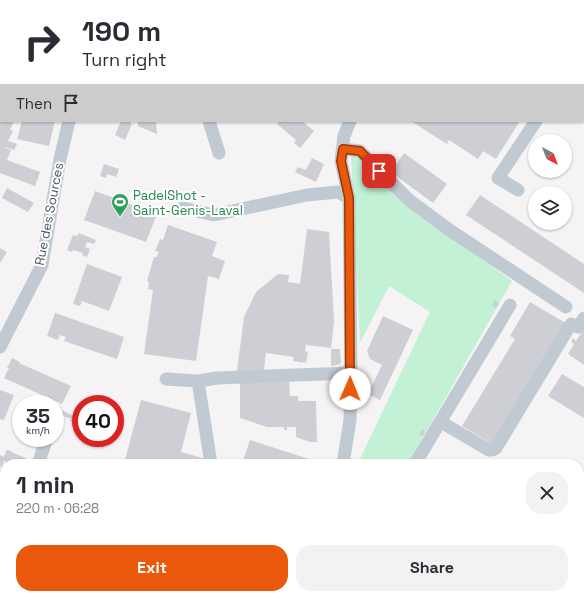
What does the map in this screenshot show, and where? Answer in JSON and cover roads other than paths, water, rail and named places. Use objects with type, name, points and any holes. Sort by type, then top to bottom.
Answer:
[{"type":"street","name":"Rue des Sources","points":[[0,347],[42,265],[60,159],[69,122]]},
{"type":"street","points":[[209,122],[219,153]]},
{"type":"street","points":[[344,459],[350,420],[351,373],[349,198],[341,161],[344,136],[350,122]]},
{"type":"street","points":[[518,190],[498,178],[535,122]]},
{"type":"street","points":[[343,149],[360,151],[409,200],[448,229],[566,307]]},
{"type":"street","points":[[183,208],[214,215],[307,195],[338,192],[349,198]]},
{"type":"street","points":[[418,459],[510,305]]},
{"type":"street","points":[[441,422],[486,449],[494,450],[571,324],[578,327],[584,318]]},
{"type":"street","points":[[166,379],[198,381],[217,378],[351,373]]},
{"type":"street","points":[[198,381],[210,459]]},
{"type":"street","points":[[40,459],[44,447]]},
{"type":"place","name":"PadelShot - Saint-Genis-Laval","points":[[120,217]]}]
